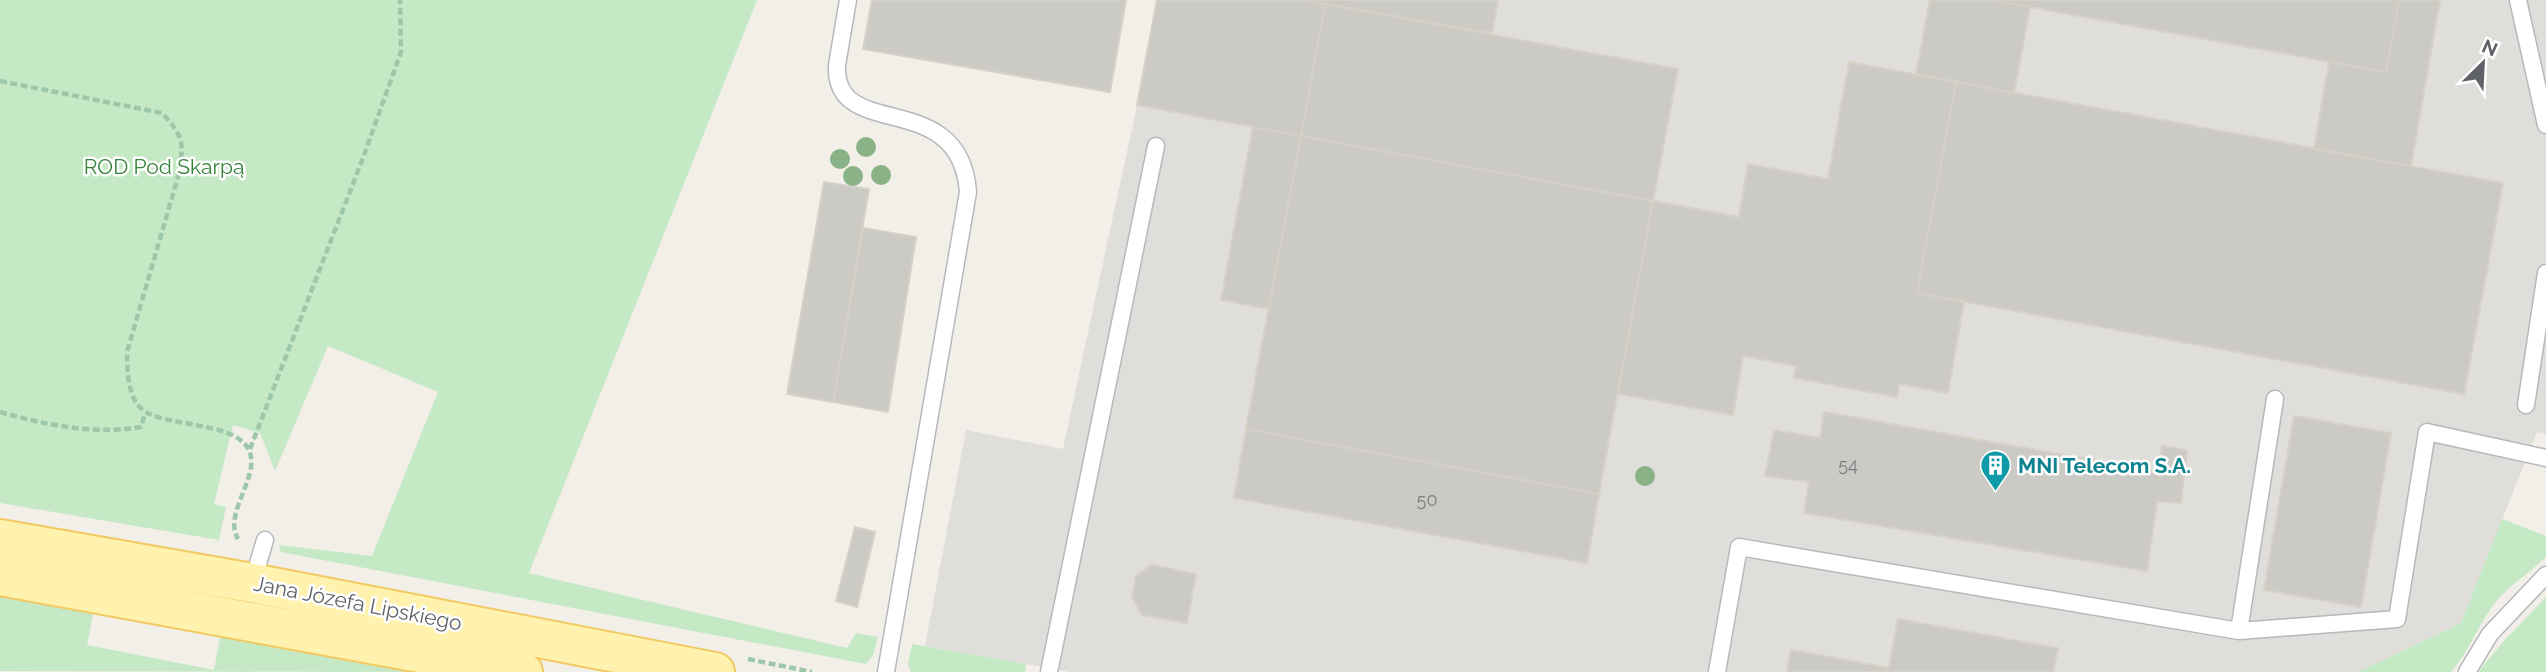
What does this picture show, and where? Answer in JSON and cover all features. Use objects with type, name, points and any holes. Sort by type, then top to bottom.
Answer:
[{"type":"main road","name":"Jana Józefa Lipskiego","points":[[0,539],[254,582],[715,672]]},
{"type":"main road","name":"Jana Józefa Lipskiego","points":[[0,576],[254,582],[523,672]]},
{"type":"lane","points":[[848,0],[837,65],[842,92],[868,111],[911,120],[936,131],[962,160],[967,174],[968,192],[886,672]]},
{"type":"lane","points":[[2518,0],[2546,125]]},
{"type":"lane","points":[[1049,672],[1156,146]]},
{"type":"lane","points":[[2526,405],[2546,273]]},
{"type":"lane","points":[[2239,631],[2275,399]]},
{"type":"lane","points":[[1717,672],[1739,547],[2239,631],[2397,619],[2427,432],[2546,458]]},
{"type":"lane","points":[[2467,672],[2490,634],[2546,575]]},
{"type":"path","points":[[254,582],[235,533],[235,522],[251,467],[250,449],[363,158],[401,52],[400,0]]},
{"type":"path","points":[[0,81],[162,113],[178,131],[183,150],[178,177],[127,352],[127,379],[133,401],[145,413],[219,430],[242,440],[250,449]]},
{"type":"path","points":[[0,412],[51,426],[117,432],[141,428],[145,413]]},
{"type":"shaded area","points":[[1157,0],[2546,0],[2546,434],[2537,432],[2461,623],[2358,672],[1070,672],[925,646],[966,430],[1063,449]]},
{"type":"green space","name":"ROD Pod Skarpą","points":[[0,0],[757,0],[529,573],[847,648],[856,633],[878,637],[873,655],[866,664],[281,552],[279,545],[372,556],[438,392],[328,346],[275,471],[260,433],[233,425],[214,504],[226,507],[219,540],[0,503]]},
{"type":"green space","points":[[2502,519],[2546,536],[2546,556],[2500,597],[2451,672],[2358,672],[2461,623]]},
{"type":"green space","points":[[0,592],[94,609],[87,645],[214,670],[221,632],[409,667],[408,672],[0,671]]},
{"type":"green space","points":[[2546,597],[2546,672],[2478,672],[2503,642]]},
{"type":"green space","points":[[912,644],[1026,664],[1025,672],[911,672],[908,664]]},
{"type":"building","points":[[872,0],[1126,0],[1110,92],[863,49]]},
{"type":"building","points":[[1157,0],[1304,0],[1325,4],[1301,136],[1137,105]]},
{"type":"building","points":[[1304,0],[1498,0],[1492,33]]},
{"type":"building","points":[[1930,0],[1991,0],[2030,7],[2014,93],[1916,74]]},
{"type":"building","points":[[1991,0],[2399,0],[2386,72]]},
{"type":"building","points":[[2399,0],[2440,0],[2411,166],[2314,149],[2329,62],[2386,72]]},
{"type":"building","points":[[1325,4],[1678,69],[1653,201],[1301,136]]},
{"type":"building","points":[[1849,62],[1956,82],[1917,293],[1964,302],[1948,393],[1899,384],[1897,397],[1794,378],[1796,366],[1743,356],[1733,415],[1618,394],[1653,201],[1739,217],[1748,164],[1828,179]]},
{"type":"building","points":[[1956,82],[2503,183],[2464,394],[1917,293]]},
{"type":"building","points":[[1253,127],[1301,136],[1269,309],[1221,300]]},
{"type":"building","points":[[1301,136],[1653,201],[1599,494],[1246,429]]},
{"type":"building","points":[[824,182],[869,189],[833,402],[787,394]]},
{"type":"building","points":[[863,228],[916,237],[888,412],[833,402]]},
{"type":"building","name":"MNI Telecom S.A.","points":[[1824,412],[2159,472],[2162,446],[2187,450],[2181,503],[2157,501],[2147,571],[1804,513],[1809,482],[1765,476],[1774,430],[1820,438]]},
{"type":"building","points":[[2294,416],[2391,433],[2361,607],[2264,590]]},
{"type":"building","points":[[1246,429],[1599,494],[1587,563],[1234,498]]},
{"type":"building","points":[[855,527],[875,532],[857,607],[836,601]]},
{"type":"building","points":[[1152,565],[1196,574],[1187,623],[1142,615],[1132,597],[1136,576]]},
{"type":"building","points":[[1898,619],[2058,648],[2053,672],[1787,672],[1791,650],[1889,668]]},
{"type":"place","name":"MNI Telecom S.A.","points":[[1995,492]]}]
